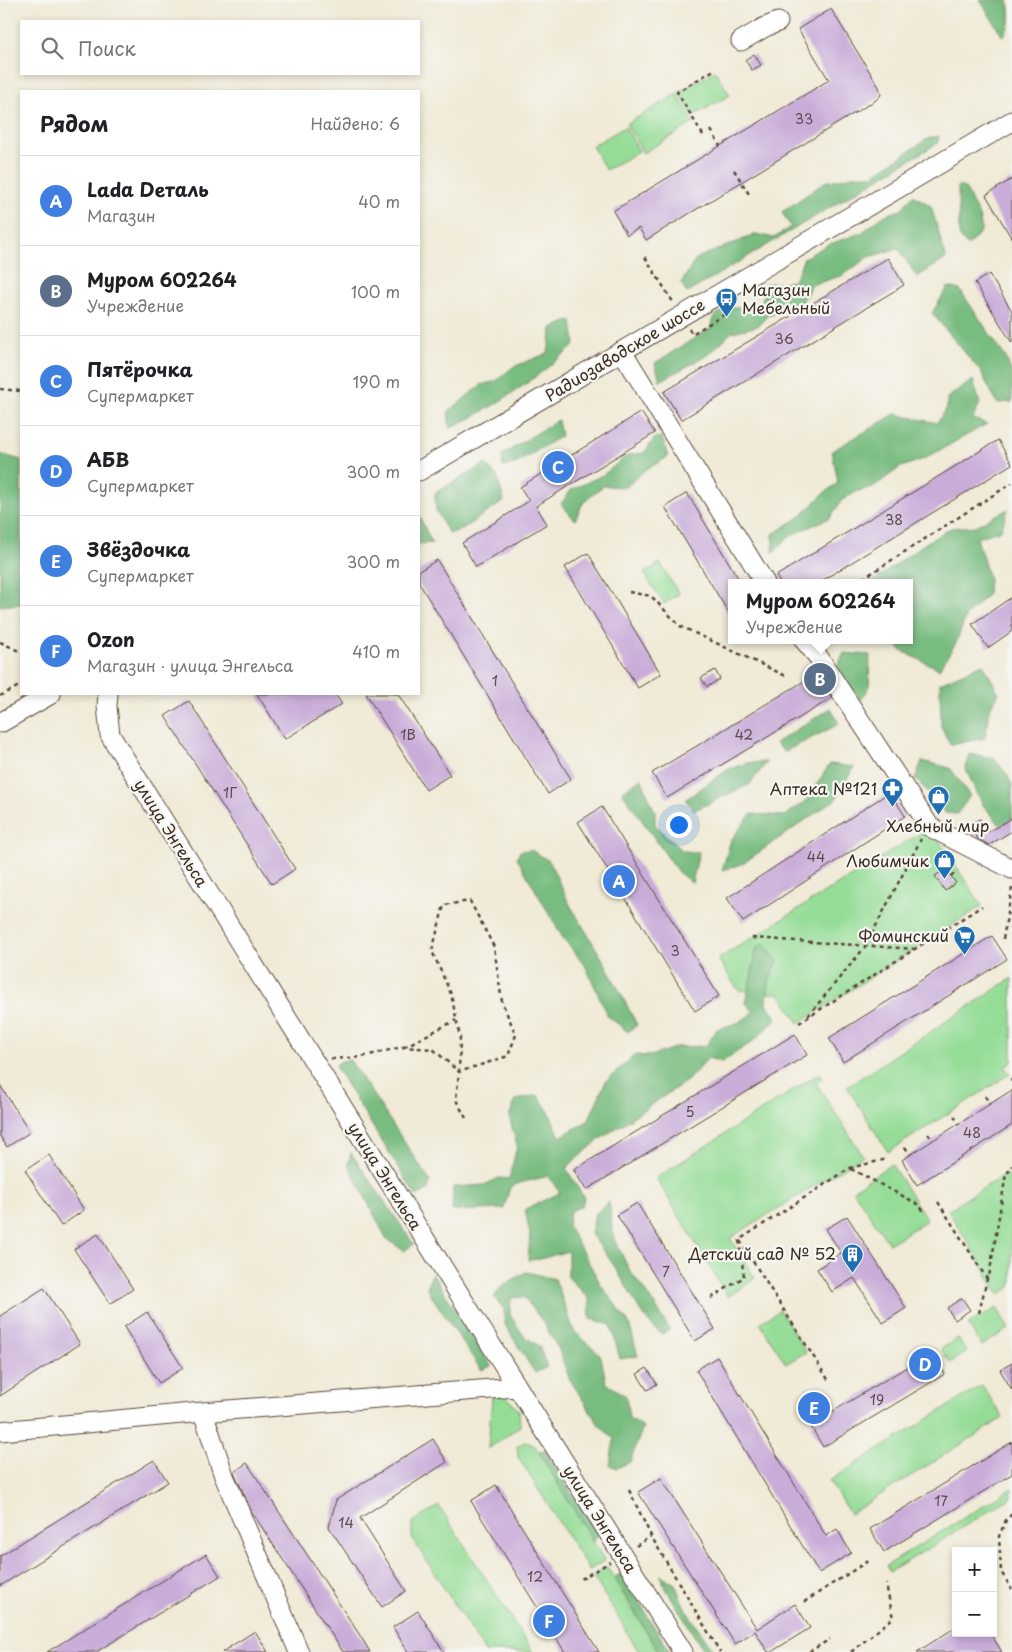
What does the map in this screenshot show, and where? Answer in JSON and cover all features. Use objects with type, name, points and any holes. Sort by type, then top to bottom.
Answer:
[{"type":"street","points":[[741,41],[778,22]]},
{"type":"street","name":"Радиозаводское шоссе","points":[[420,470],[1012,121]]},
{"type":"street","points":[[622,351],[763,579]]},
{"type":"street","points":[[807,644],[819,658],[930,827],[1012,869]]},
{"type":"street","points":[[0,723],[49,695]]},
{"type":"street","name":"улица Энгельса","points":[[108,695],[106,706],[110,735],[683,1652]]},
{"type":"street","points":[[0,1431],[203,1412],[517,1387]]},
{"type":"street","points":[[203,1412],[224,1476],[299,1652]]},
{"type":"path","points":[[703,135],[677,92],[714,70]]},
{"type":"path","points":[[710,130],[720,146]]},
{"type":"path","points":[[734,170],[749,194]]},
{"type":"path","points":[[645,257],[675,306]]},
{"type":"path","points":[[688,327],[692,334],[727,313]]},
{"type":"path","points":[[0,389],[20,391]]},
{"type":"path","points":[[862,579],[1012,483]]},
{"type":"path","points":[[628,592],[651,596],[680,626],[786,676]]},
{"type":"path","points":[[0,642],[20,652]]},
{"type":"path","points":[[0,696],[20,686]]},
{"type":"path","points":[[808,1016],[865,947],[922,838]]},
{"type":"path","points":[[951,876],[958,871]]},
{"type":"path","points":[[1003,939],[1012,888]]},
{"type":"path","points":[[459,1072],[508,1056],[516,1035],[502,1002],[494,947],[470,901],[444,905],[432,951],[451,994],[460,1037],[456,1100],[466,1118]]},
{"type":"path","points":[[799,1022],[982,906]]},
{"type":"path","points":[[752,938],[915,950]]},
{"type":"path","points":[[402,1048],[456,1020]]},
{"type":"path","points":[[312,1059],[361,1057],[402,1048],[433,1049],[459,1072]]},
{"type":"path","points":[[985,1096],[990,1104]]},
{"type":"path","points":[[954,1116],[959,1124]]},
{"type":"path","points":[[928,1133],[932,1140]]},
{"type":"path","points":[[905,1147],[910,1154]]},
{"type":"path","points":[[739,1240],[850,1168],[887,1159]]},
{"type":"path","points":[[979,1313],[989,1277],[1006,1174],[1012,1168],[1012,1165]]},
{"type":"path","points":[[850,1168],[916,1203],[924,1211]]},
{"type":"path","points":[[938,1202],[987,1279]]},
{"type":"path","points":[[711,1298],[744,1277],[739,1240]]},
{"type":"path","points":[[739,1240],[829,1380]]},
{"type":"path","points":[[629,1490],[652,1536],[720,1652]]},
{"type":"path","points":[[1012,1514],[1006,1520],[999,1536],[1001,1572],[1012,1589]]},
{"type":"path","points":[[804,1602],[871,1559]]},
{"type":"path","points":[[851,1652],[893,1618],[886,1584]]},
{"type":"path","points":[[809,1652],[830,1639]]},
{"type":"green space","points":[[980,0],[1008,0],[1010,19],[1003,37]]},
{"type":"green space","points":[[715,71],[730,95],[693,116],[679,92]]},
{"type":"green space","points":[[677,94],[694,123],[643,153],[626,124]]},
{"type":"green space","points":[[625,127],[639,151],[606,170],[592,146]]},
{"type":"green space","points":[[939,136],[938,143],[687,293],[681,283],[697,258],[757,234],[774,238],[791,227],[782,212],[825,182],[858,175],[873,175],[927,139]]},
{"type":"green space","points":[[958,186],[965,188],[979,216],[982,230],[968,246],[959,236]]},
{"type":"green space","points":[[913,195],[931,206],[946,258],[944,260],[917,277],[898,248],[869,257],[841,276],[811,285],[801,305],[768,315],[758,326],[732,332],[708,355],[660,381],[655,363],[711,328],[715,315],[729,308],[757,307],[762,302],[766,284],[794,281],[804,258],[827,245],[861,233],[885,215],[901,210]]},
{"type":"green space","points":[[948,287],[960,290],[1006,358],[1012,374],[1012,402],[997,403],[981,372],[932,313]]},
{"type":"green space","points":[[572,320],[575,345],[516,391],[484,411],[450,428],[448,412],[481,385],[496,381],[513,367],[548,353],[552,328]]},
{"type":"green space","points":[[973,380],[980,403],[973,419],[987,424],[924,459],[901,467],[873,487],[858,491],[842,500],[830,518],[791,535],[773,553],[773,534],[801,516],[824,493],[838,483],[832,451],[895,414],[937,423],[947,408],[947,398]]},
{"type":"green space","points":[[558,420],[561,436],[517,463],[503,467],[502,455]]},
{"type":"green space","points":[[662,437],[668,457],[645,470],[626,487],[603,486],[583,503],[575,520],[561,504],[571,490],[603,475],[628,455],[644,453],[655,438]]},
{"type":"green space","points":[[0,454],[20,460],[20,604],[0,606]]},
{"type":"green space","points":[[485,464],[497,476],[504,501],[462,529],[449,534],[436,510],[435,493]]},
{"type":"green space","points":[[1008,509],[1001,530],[977,538],[989,579],[988,594],[966,616],[956,643],[939,669],[900,650],[896,644],[913,644],[913,579],[876,579],[924,544],[951,528],[975,526]]},
{"type":"green space","points":[[420,517],[432,543],[420,544]]},
{"type":"green space","points":[[660,563],[679,594],[664,604],[644,573]]},
{"type":"green space","points":[[844,653],[870,655],[869,688],[861,700],[837,667]]},
{"type":"green space","points":[[983,664],[999,693],[989,710],[985,738],[950,745],[941,726],[940,683]]},
{"type":"green space","points":[[831,708],[839,724],[784,752],[775,743]]},
{"type":"green space","points":[[969,754],[994,758],[1008,776],[1012,785],[1012,819],[1001,826],[983,805],[965,768]]},
{"type":"green space","points":[[922,761],[950,768],[970,796],[957,814],[945,813],[915,779]]},
{"type":"green space","points":[[767,762],[750,784],[695,810],[685,800],[727,770],[746,763]]},
{"type":"green space","points":[[830,764],[854,767],[836,799],[742,864],[722,870],[731,840],[751,814],[784,816],[805,802]]},
{"type":"green space","points":[[641,778],[655,812],[655,825],[683,851],[699,852],[692,883],[678,872],[622,792]]},
{"type":"green space","points":[[930,827],[982,906],[799,1023],[780,994],[738,990],[718,959]]},
{"type":"green space","points":[[531,850],[549,861],[570,905],[606,965],[637,1025],[628,1032],[608,1016],[585,965],[563,938],[517,858],[520,851]]},
{"type":"green space","points":[[764,944],[778,961],[769,981],[767,1004],[777,1019],[752,1042],[722,1062],[708,1058],[688,1080],[600,1139],[566,1168],[584,1198],[582,1206],[570,1211],[568,1226],[603,1288],[629,1323],[638,1356],[620,1359],[611,1325],[590,1319],[589,1299],[568,1277],[568,1251],[540,1259],[528,1260],[530,1235],[525,1209],[560,1193],[548,1176],[510,1187],[504,1209],[452,1211],[453,1187],[484,1185],[499,1178],[509,1179],[517,1146],[509,1116],[516,1100],[538,1095],[549,1112],[560,1137],[588,1121],[606,1081],[635,1055],[651,1056],[677,1047],[706,1046],[717,1029],[740,1022],[754,1012],[746,1003],[757,947]]},
{"type":"green space","points":[[1012,978],[1012,1062],[1005,1067],[1010,1074],[888,1152],[847,1087]]},
{"type":"green space","points":[[350,1060],[430,1181],[428,1190],[416,1196],[335,1066],[341,1061]]},
{"type":"green space","points":[[820,1073],[823,1078],[816,1083],[863,1156],[730,1238],[755,1278],[728,1297],[656,1178]]},
{"type":"green space","points":[[351,1153],[414,1244],[404,1251],[386,1238],[348,1164]]},
{"type":"green space","points":[[891,1164],[927,1220],[889,1244],[853,1190]]},
{"type":"green space","points":[[1006,1174],[1012,1184],[1012,1286],[999,1294],[948,1210]]},
{"type":"green space","points":[[609,1202],[614,1239],[630,1271],[653,1302],[670,1330],[662,1334],[647,1320],[616,1268],[591,1234],[595,1214]]},
{"type":"green space","points":[[526,1272],[555,1279],[574,1331],[601,1356],[606,1383],[626,1396],[629,1418],[643,1427],[630,1462],[617,1468],[610,1465],[614,1439],[599,1425],[569,1378],[559,1350],[543,1322],[524,1297],[511,1298],[510,1315],[524,1336],[539,1346],[547,1367],[535,1373],[505,1325],[504,1309],[494,1297],[503,1285]]},
{"type":"green space","points":[[432,1273],[491,1366],[481,1370],[427,1289]]},
{"type":"green space","points":[[997,1308],[1009,1329],[981,1346],[968,1324]]},
{"type":"green space","points":[[780,1310],[806,1352],[786,1364],[760,1323]]},
{"type":"green space","points":[[958,1338],[967,1352],[950,1363],[941,1349]]},
{"type":"green space","points":[[982,1385],[1003,1418],[850,1514],[829,1481]]},
{"type":"green space","points":[[506,1396],[519,1411],[520,1426],[488,1449],[492,1397]]},
{"type":"green space","points":[[525,1442],[535,1446],[605,1561],[589,1570],[518,1457],[517,1446]]},
{"type":"green space","points":[[545,1451],[598,1535],[593,1542],[539,1452]]},
{"type":"green space","points":[[1012,1488],[1012,1497],[890,1572],[886,1566]]},
{"type":"green space","points":[[439,1506],[533,1652],[485,1652],[412,1538],[412,1522]]},
{"type":"green space","points":[[607,1567],[659,1652],[639,1652],[593,1576]]},
{"type":"green space","points":[[621,1573],[670,1652],[659,1652],[614,1578]]},
{"type":"green space","points":[[661,1575],[675,1584],[686,1610],[714,1652],[704,1652],[662,1582]]},
{"type":"building","points":[[831,9],[879,87],[881,95],[876,100],[646,240],[639,228],[627,235],[613,211],[829,80],[798,29]]},
{"type":"building","points":[[754,54],[761,65],[752,70],[745,60]]},
{"type":"building","points":[[1012,179],[1012,239],[986,195]]},
{"type":"building","points":[[888,258],[904,285],[681,420],[664,392]]},
{"type":"building","points":[[989,274],[1012,311],[1012,343],[975,283]]},
{"type":"building","points":[[641,412],[655,433],[536,506],[547,524],[476,567],[462,543],[529,501],[520,487]]},
{"type":"building","points":[[998,440],[1012,464],[825,579],[778,579],[776,576]]},
{"type":"building","points":[[687,493],[739,579],[728,579],[728,612],[665,507]]},
{"type":"building","points":[[588,553],[661,674],[638,688],[565,567]]},
{"type":"building","points":[[437,560],[571,779],[548,794],[420,585],[420,570]]},
{"type":"building","points":[[1012,597],[1012,631],[988,648],[972,624]]},
{"type":"building","points":[[715,670],[720,679],[707,687],[701,678]]},
{"type":"building","points":[[816,674],[832,698],[667,798],[652,773]]},
{"type":"building","points":[[258,695],[336,695],[342,704],[285,739]]},
{"type":"building","points":[[367,695],[399,695],[450,775],[426,790]]},
{"type":"building","points":[[189,701],[295,869],[272,884],[165,716]]},
{"type":"building","points":[[890,792],[905,816],[743,922],[727,898]]},
{"type":"building","points":[[602,807],[719,996],[695,1011],[578,822]]},
{"type":"building","points":[[1012,818],[1012,831],[989,845],[977,838],[969,825],[980,819],[988,832]]},
{"type":"building","name":"Любимчик","points":[[946,869],[956,883],[945,891],[935,876]]},
{"type":"building","points":[[992,936],[1007,959],[843,1062],[829,1038]]},
{"type":"building","points":[[795,1034],[807,1055],[586,1190],[574,1170]]},
{"type":"building","points":[[0,1085],[30,1132],[7,1147],[0,1136]]},
{"type":"building","points":[[1012,1090],[1012,1125],[917,1185],[902,1160]]},
{"type":"building","points":[[49,1155],[84,1210],[61,1226],[25,1170]]},
{"type":"building","points":[[637,1203],[715,1329],[695,1341],[617,1215]]},
{"type":"building","name":"Детский сад № 52","points":[[847,1216],[906,1308],[883,1323],[854,1278],[832,1292],[817,1269],[841,1253],[826,1229]]},
{"type":"building","points":[[98,1234],[133,1289],[110,1304],[74,1249]]},
{"type":"building","points":[[44,1288],[80,1344],[0,1396],[0,1316]]},
{"type":"building","points":[[962,1298],[970,1310],[955,1320],[947,1308]]},
{"type":"building","points":[[147,1312],[183,1368],[159,1383],[124,1327]]},
{"type":"building","points":[[932,1352],[945,1374],[823,1447],[810,1425]]},
{"type":"building","points":[[717,1357],[826,1536],[837,1529],[851,1553],[819,1573],[696,1370]]},
{"type":"building","points":[[1012,1363],[1012,1390],[1000,1370]]},
{"type":"building","points":[[647,1368],[657,1384],[647,1390],[637,1374]]},
{"type":"building","points":[[433,1439],[447,1462],[360,1518],[406,1591],[382,1607],[329,1527],[336,1500]]},
{"type":"building","points":[[1012,1442],[1012,1474],[884,1552],[870,1529]]},
{"type":"building","points":[[154,1460],[168,1482],[0,1586],[0,1556]]},
{"type":"building","points":[[247,1463],[370,1652],[343,1652],[252,1512],[234,1472]]},
{"type":"building","points":[[661,1478],[757,1629],[795,1604],[810,1628],[771,1652],[768,1652],[755,1631],[735,1644],[638,1492]]},
{"type":"building","points":[[496,1485],[599,1652],[565,1652],[471,1501]]},
{"type":"building","points":[[206,1554],[220,1576],[96,1652],[47,1652]]},
{"type":"building","points":[[418,1611],[444,1652],[408,1652],[393,1627]]},
{"type":"building","points":[[952,1630],[952,1637],[993,1637],[1002,1652],[917,1652]]},
{"type":"building","points":[[255,1631],[268,1652],[222,1652]]},
{"type":"place","name":"Магазин Мебельный","points":[[726,318]]},
{"type":"place","name":"Пятёрочка","points":[[558,467]]},
{"type":"place","name":"Муром 602264","points":[[820,679]]},
{"type":"place","name":"Аптека №121","points":[[893,808]]},
{"type":"place","name":"Хлебный мир","points":[[938,816]]},
{"type":"place","name":"Любимчик","points":[[945,880]]},
{"type":"place","name":"Lada Dеталь","points":[[619,881]]},
{"type":"place","name":"Фоминский","points":[[965,955]]},
{"type":"place","name":"Детский сад № 52","points":[[852,1273]]},
{"type":"place","name":"АБВ","points":[[925,1364]]},
{"type":"place","name":"Звёздочка","points":[[814,1408]]},
{"type":"place","name":"Ozon","points":[[549,1621]]}]
